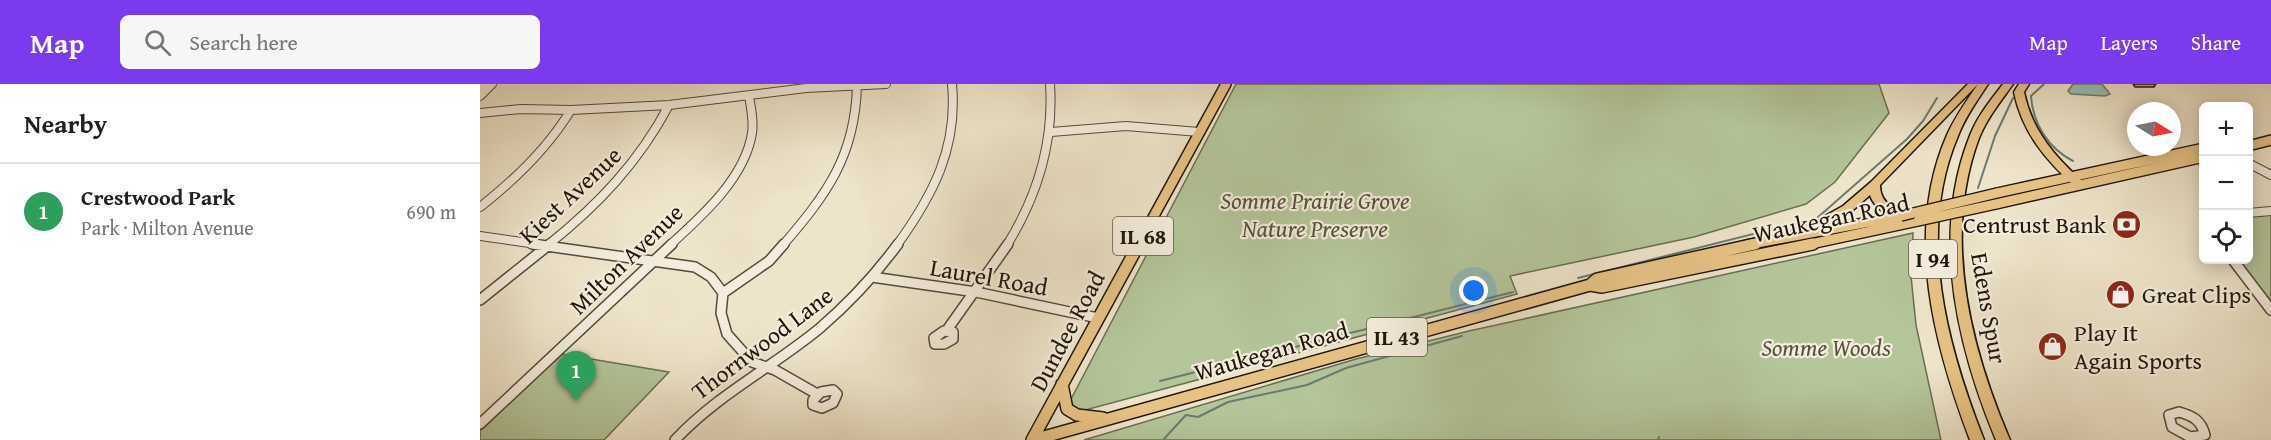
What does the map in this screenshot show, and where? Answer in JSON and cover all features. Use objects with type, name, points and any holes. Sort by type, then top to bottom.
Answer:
[{"type":"highway","points":[[1786,237],[1818,225],[1847,209],[1875,184],[1973,84]]},
{"type":"highway","name":"Edens Spur","points":[[1977,440],[1955,378],[1944,338],[1936,295],[1933,227],[1935,200],[1948,144],[1964,112],[1983,84]]},
{"type":"highway","name":"Edens Spur","points":[[2003,440],[1983,388],[1972,348],[1957,269],[1956,242],[1959,194],[1969,155],[1986,115],[2008,84]]},
{"type":"highway","points":[[2024,84],[2019,92],[2022,113],[2035,138],[2076,181]]},
{"type":"highway","points":[[1875,184],[1873,193],[1877,201],[1901,216],[1918,221]]},
{"type":"main road","name":"Dundee Road","points":[[1033,440],[1226,84]]},
{"type":"main road","points":[[2253,138],[2271,134]]},
{"type":"main road","points":[[2253,145],[2271,140]]},
{"type":"main road","name":"IL 43","points":[[2076,181],[2199,149]]},
{"type":"main road","name":"IL 43","points":[[2076,181],[2199,158]]},
{"type":"main road","name":"Waukegan Road","points":[[1590,285],[1597,279],[1786,237],[1996,199],[2076,181]]},
{"type":"main road","name":"Waukegan Road","points":[[1033,440],[1590,285],[1602,287],[1661,276],[1918,221],[1996,199]]},
{"type":"main road","points":[[1062,384],[1067,409],[1077,415],[1109,418]]},
{"type":"street","points":[[480,96],[492,84]]},
{"type":"street","points":[[480,113],[521,109],[571,110],[669,105],[806,88],[886,84]]},
{"type":"street","name":"Thornwood Lane","points":[[675,440],[700,413],[823,325],[872,277],[918,214],[938,176],[950,143],[954,114],[952,84]]},
{"type":"street","points":[[947,330],[959,310],[976,292],[1011,243],[1032,198],[1043,168],[1051,132],[1053,102],[1050,84]]},
{"type":"street","points":[[723,293],[769,261],[816,207],[840,166],[856,118],[856,86]]},
{"type":"street","name":"Milton Avenue","points":[[480,424],[655,260],[724,190],[752,137],[749,96]]},
{"type":"street","name":"Kiest Avenue","points":[[480,300],[546,245],[629,169],[658,129],[669,105]]},
{"type":"street","points":[[480,207],[511,183],[542,154],[571,110]]},
{"type":"street","points":[[1051,132],[1126,126],[1199,132]]},
{"type":"street","points":[[2253,166],[2271,175]]},
{"type":"street","points":[[2253,213],[2271,211]]},
{"type":"street","points":[[480,236],[695,267],[711,277],[723,293],[721,313],[727,334],[752,362],[817,394]]},
{"type":"street","points":[[2236,264],[2271,310]]},
{"type":"street","name":"Laurel Road","points":[[872,277],[976,292],[1098,318]]},
{"type":"green space","name":"Somme Prairie Grove Nature Preserve","points":[[1236,84],[1879,84],[1889,113],[1835,182],[1806,204],[1694,237],[1510,276],[1517,294],[1078,412],[1069,403]]},
{"type":"green space","points":[[2271,215],[2271,301],[2241,264],[2253,264],[2253,217]]},
{"type":"green space","name":"Somme Woods","points":[[1913,233],[1911,276],[1916,325],[1941,440],[1084,440],[1356,359],[1469,331]]},
{"type":"green space","points":[[561,354],[669,372],[604,440],[480,440],[480,431]]},
{"type":"water","points":[[2073,84],[2102,84],[2110,94],[2105,96],[2071,94],[2068,91]]},
{"type":"waterway","points":[[2044,84],[2031,96],[2035,116],[2049,142],[2073,161]]},
{"type":"waterway","points":[[1578,278],[1817,218],[1907,139],[1923,121],[1937,98]]},
{"type":"waterway","points":[[1978,188],[1995,136],[2013,98]]},
{"type":"waterway","points":[[1160,381],[1513,292]]},
{"type":"waterway","points":[[1163,440],[1186,415],[1198,417],[1228,402],[1307,385],[1346,368],[1462,336]]},
{"type":"place","name":"Centrust Bank","points":[[2127,224]]},
{"type":"place","name":"Great Clips","points":[[2121,294]]},
{"type":"place","name":"Play It Again Sports","points":[[2053,346]]},
{"type":"place","name":"Crestwood Park","points":[[576,401]]}]
